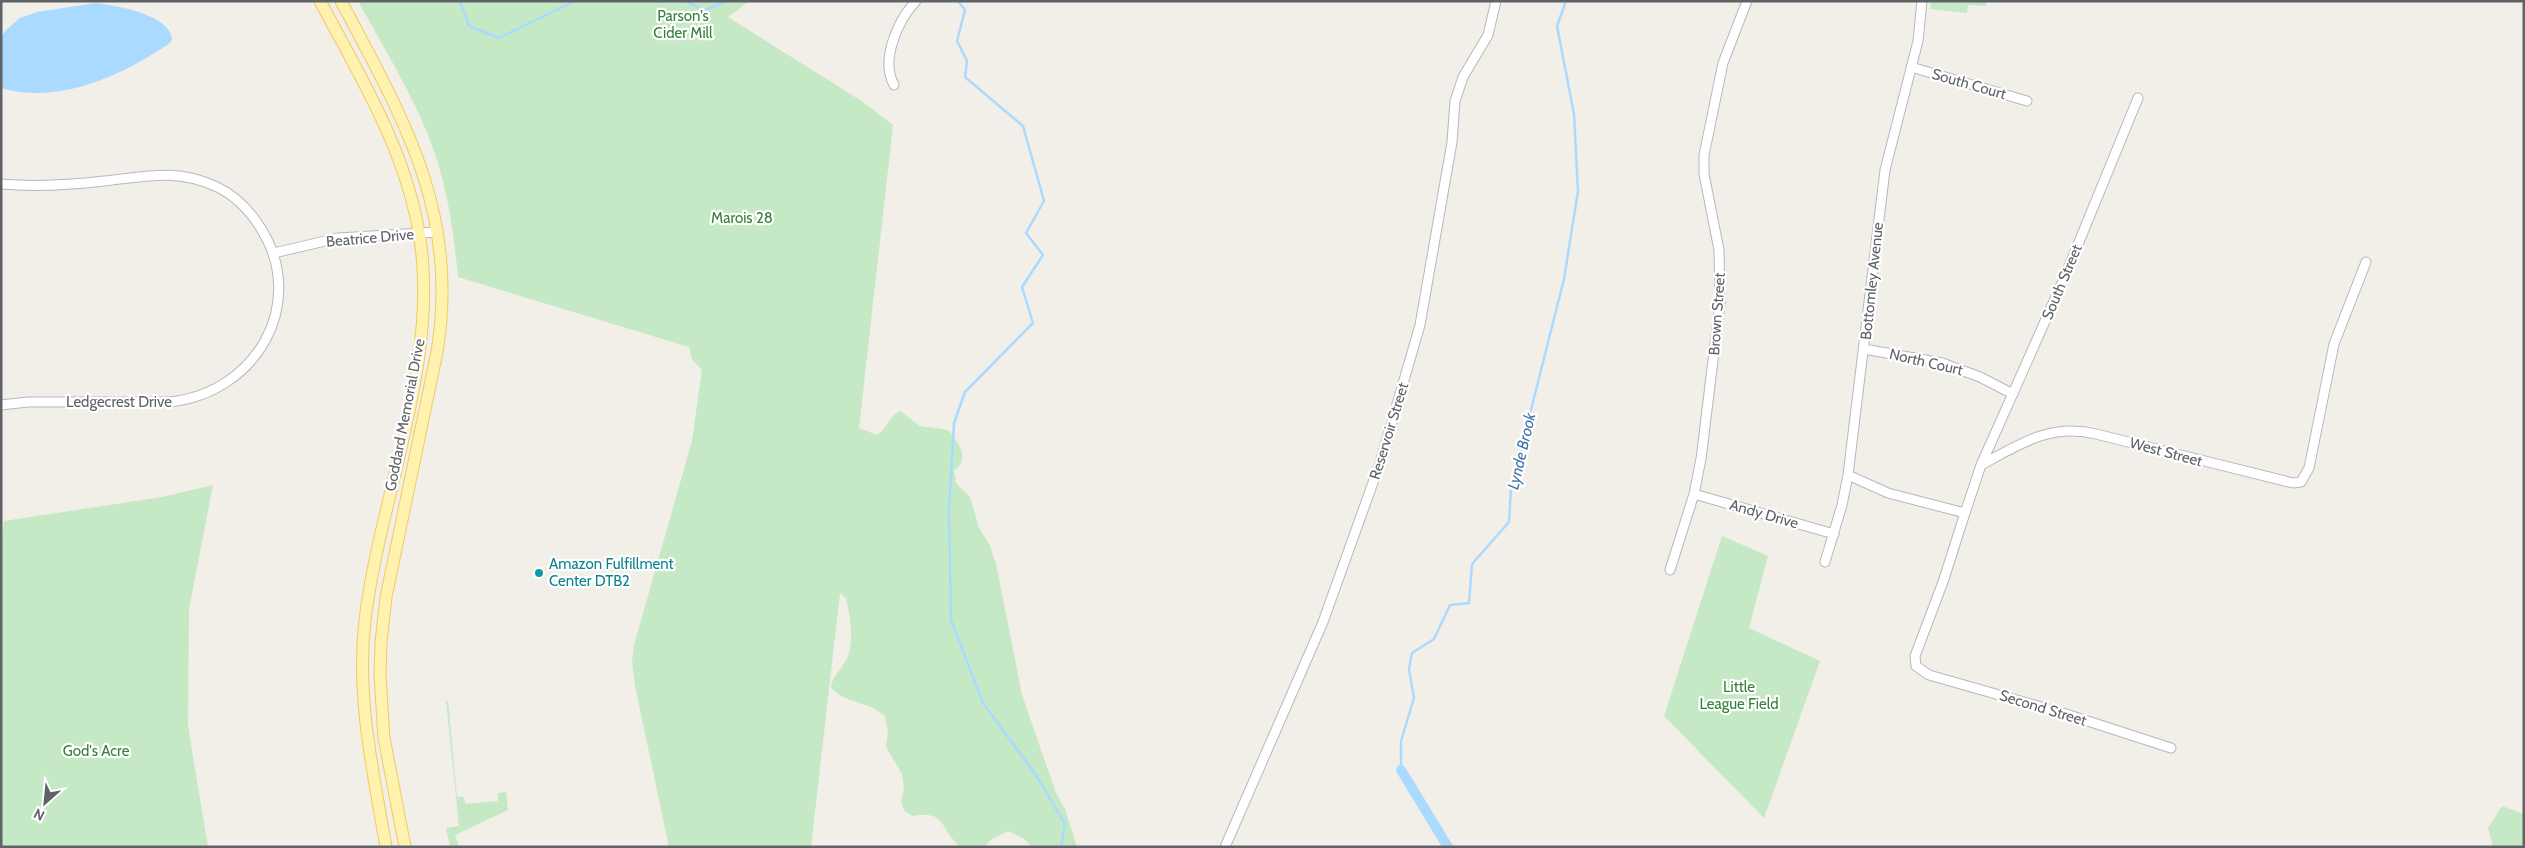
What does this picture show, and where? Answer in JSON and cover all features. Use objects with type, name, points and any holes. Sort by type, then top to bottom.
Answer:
[{"type":"main road","name":"Goddard Memorial Drive","points":[[320,1],[383,119],[407,179],[419,234],[424,302],[417,366],[374,567],[362,651],[364,722],[386,847]]},
{"type":"main road","name":"Goddard Memorial Drive","points":[[341,1],[407,127],[422,167],[438,232],[443,291],[440,335],[386,597],[380,657],[384,738],[405,847]]},
{"type":"street","points":[[894,85],[889,68],[892,47],[903,18],[916,1]]},
{"type":"street","name":"Reservoir Street","points":[[1225,847],[1324,622],[1380,462],[1420,325],[1452,142],[1455,101],[1463,77],[1488,35],[1496,1]]},
{"type":"street","name":"Brown Street","points":[[1670,570],[1694,494],[1705,436],[1721,291],[1719,250],[1704,174],[1704,155],[1723,63],[1747,1]]},
{"type":"street","name":"Bottomley Avenue","points":[[1825,562],[1834,534],[1848,475],[1886,160],[1920,32],[1922,1]]},
{"type":"street","name":"South Court","points":[[1912,67],[2028,101]]},
{"type":"street","name":"South Street","points":[[1981,465],[2063,281],[2138,98]]},
{"type":"street","name":"Ledgecrest Drive","points":[[1,184],[65,185],[150,174],[185,176],[218,187],[255,219],[274,253],[278,272],[277,303],[269,333],[248,366],[221,387],[191,399],[170,402],[28,402],[1,405]]},
{"type":"street","name":"Beatrice Drive","points":[[274,253],[338,238],[438,232]]},
{"type":"street","name":"West Street","points":[[1981,465],[2027,441],[2054,431],[2068,429],[2096,434],[2293,483],[2301,482],[2305,477],[2313,454],[2334,344],[2366,262]]},
{"type":"street","name":"North Court","points":[[1864,349],[1942,363],[1980,377],[2013,394]]},
{"type":"street","points":[[1848,475],[1888,493],[1964,512],[1981,465]]},
{"type":"street","name":"Andy Drive","points":[[1694,494],[1834,534]]},
{"type":"street","name":"Second Street","points":[[1964,512],[1943,582],[1915,656],[1916,666],[1929,675],[2171,748]]},
{"type":"green space","name":"Marois 28","points":[[358,1],[749,1],[728,17],[860,100],[893,125],[859,428],[877,435],[883,430],[892,416],[900,411],[920,426],[948,430],[956,439],[961,450],[962,461],[954,470],[956,483],[970,497],[979,528],[990,546],[996,564],[1022,695],[1056,793],[1065,809],[1077,847],[1032,847],[1023,838],[1008,831],[992,839],[984,847],[960,847],[937,818],[923,815],[912,816],[904,810],[901,802],[904,788],[902,774],[886,747],[888,733],[885,716],[871,707],[839,695],[831,687],[848,656],[851,641],[850,619],[846,598],[840,593],[811,847],[669,847],[635,686],[632,661],[634,645],[692,441],[702,370],[692,359],[689,347],[458,277],[448,202],[441,172],[429,137],[401,78]]},
{"type":"green space","points":[[1931,1],[1986,1],[1986,6],[1968,5],[1967,13],[1930,9]]},
{"type":"green space","name":"God's Acre","points":[[213,485],[189,609],[188,726],[208,847],[1,847],[1,544],[4,521],[162,497]]},
{"type":"green space","name":"Little League Field","points":[[1722,536],[1768,556],[1749,628],[1820,661],[1764,818],[1664,716]]},
{"type":"green space","points":[[446,701],[448,701],[457,797],[464,797],[465,804],[498,801],[498,793],[506,792],[508,810],[455,835],[459,847],[450,846],[446,828],[459,826]]},
{"type":"green space","points":[[2502,806],[2524,814],[2524,847],[2493,847],[2488,828]]},
{"type":"water","points":[[96,3],[128,9],[152,17],[169,30],[172,39],[170,43],[152,55],[111,76],[68,90],[46,93],[23,92],[1,88],[1,37],[6,30],[20,18],[37,12]]},
{"type":"waterway","points":[[460,1],[469,26],[499,38],[575,1]]},
{"type":"waterway","points":[[686,1],[704,11],[725,1]]},
{"type":"waterway","points":[[958,1],[965,10],[957,41],[967,61],[965,77],[1023,126],[1044,201],[1026,233],[1043,255],[1022,287],[1033,323],[965,392],[954,423],[949,510],[951,620],[983,703],[1036,775],[1065,824],[1061,847]]},
{"type":"waterway","name":"Lynde Brook","points":[[1401,770],[1401,741],[1414,698],[1409,669],[1412,653],[1434,639],[1450,605],[1469,603],[1472,564],[1509,522],[1511,489],[1564,279],[1578,191],[1574,114],[1557,26],[1566,1]]},
{"type":"waterway","name":"Lynde Brook","points":[[1401,770],[1448,847]]},
{"type":"place","name":"Amazon Fulfillment Center DTB2","points":[[539,573]]},
{"type":"park label","name":"Parson's Cider Mill","points":[[683,24]]}]
